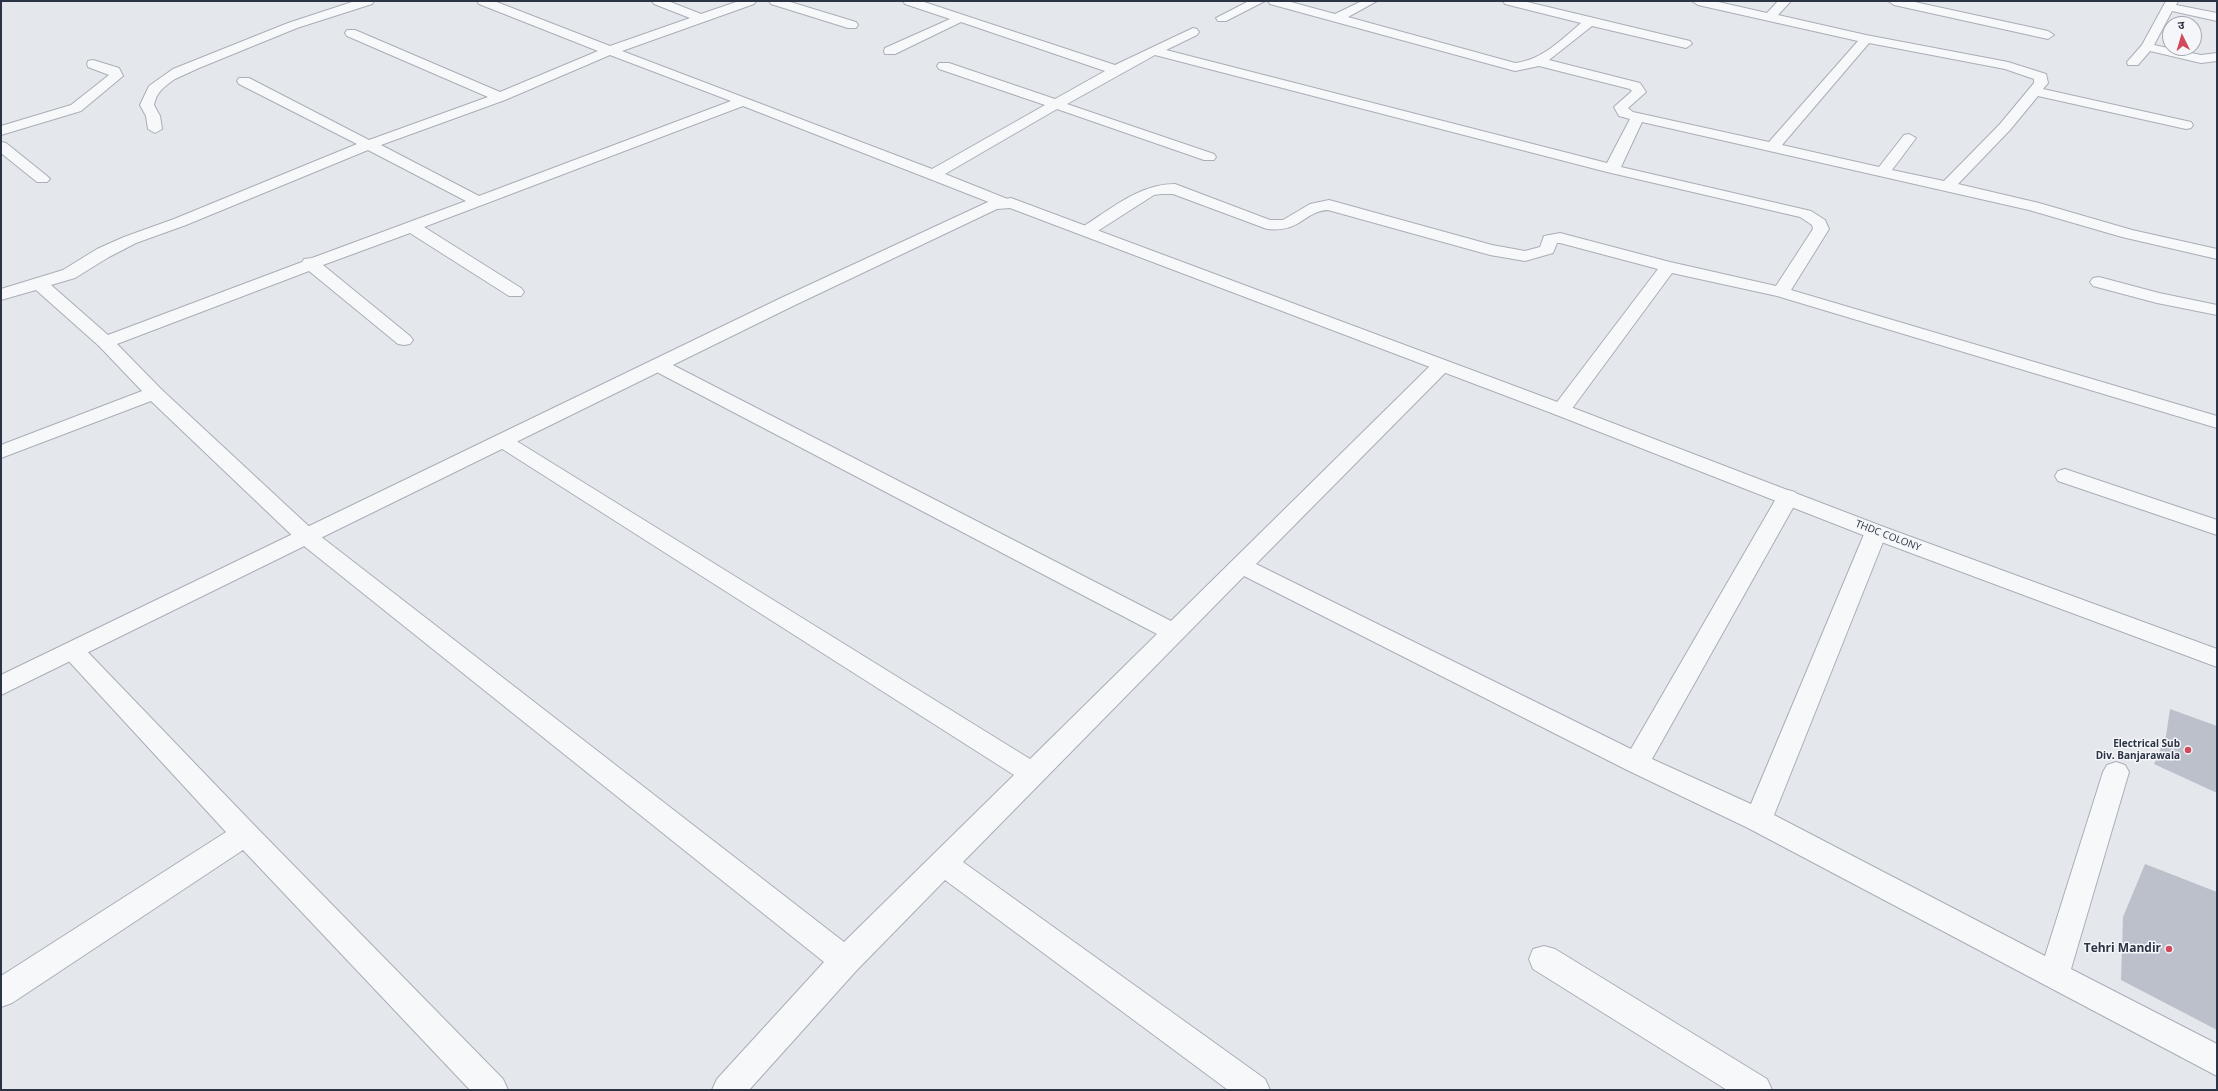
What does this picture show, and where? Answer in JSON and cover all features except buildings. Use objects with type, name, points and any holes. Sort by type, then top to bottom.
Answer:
[{"type":"street","points":[[155,129],[153,116],[147,105],[148,98],[155,88],[180,71],[263,37],[320,16],[368,1]]},
{"type":"street","points":[[483,1],[609,51],[934,174],[1004,203]]},
{"type":"street","points":[[658,1],[700,18]]},
{"type":"street","points":[[1,295],[40,284],[77,270],[103,253],[130,240],[180,222],[368,145],[500,96],[609,51],[750,1]]},
{"type":"street","points":[[775,1],[852,25]]},
{"type":"street","points":[[909,1],[1116,70]]},
{"type":"street","points":[[1222,18],[1259,1]]},
{"type":"street","points":[[1274,1],[1506,66],[1522,67],[1540,62],[1590,22]]},
{"type":"street","points":[[1337,18],[1371,1]]},
{"type":"street","points":[[1509,1],[1590,22],[1686,44]]},
{"type":"street","points":[[1698,1],[1866,39],[2025,71],[2041,77],[2041,83],[2005,127],[1947,187]]},
{"type":"street","points":[[1770,17],[1785,1]]},
{"type":"street","points":[[1894,1],[2048,35]]},
{"type":"street","points":[[2133,62],[2147,47],[2170,4],[2217,17]]},
{"type":"street","points":[[890,51],[961,18]]},
{"type":"street","points":[[934,174],[1116,70],[1193,32]]},
{"type":"street","points":[[351,33],[500,96]]},
{"type":"street","points":[[1773,146],[1866,39]]},
{"type":"street","points":[[2147,47],[2201,59],[2217,58]]},
{"type":"street","points":[[1153,51],[1612,169],[1800,212],[1816,219],[1821,230],[1781,292]]},
{"type":"street","points":[[1540,62],[1635,86],[1639,92],[1621,107],[1621,110],[1624,113],[1638,118],[1773,146],[2033,206],[2128,234],[2217,254]]},
{"type":"street","points":[[1,131],[76,108],[116,76],[114,71],[93,64]]},
{"type":"street","points":[[944,66],[1209,157]]},
{"type":"street","points":[[244,81],[478,201]]},
{"type":"street","points":[[2035,91],[2186,125]]},
{"type":"street","points":[[105,342],[310,263],[742,102]]},
{"type":"street","points":[[1612,169],[1638,118]]},
{"type":"street","points":[[1883,172],[1909,138]]},
{"type":"street","points":[[1,146],[42,180]]},
{"type":"street","points":[[1088,231],[1149,192],[1175,189],[1267,224],[1280,225],[1290,223],[1311,208],[1329,205],[1490,250],[1525,256],[1547,250],[1550,239],[1560,238],[1668,267],[1781,292],[2217,422]]},
{"type":"street","points":[[1,686],[787,302],[994,205],[1004,203]]},
{"type":"street","name":"THDC COLONY","points":[[1004,203],[1020,204],[1441,366],[1562,410],[1876,532],[2217,658]]},
{"type":"street","points":[[411,226],[515,292]]},
{"type":"street","points":[[310,263],[404,340]]},
{"type":"street","points":[[1562,410],[1668,267]]},
{"type":"street","points":[[2099,282],[2157,298],[2217,310]]},
{"type":"street","points":[[40,284],[105,342],[154,393],[307,537],[845,961]]},
{"type":"street","points":[[658,365],[1175,633]]},
{"type":"street","points":[[728,1090],[845,961],[944,864],[1032,773],[1175,633],[1441,366]]},
{"type":"street","points":[[1,452],[154,393]]},
{"type":"street","points":[[503,441],[1032,773]]},
{"type":"street","points":[[2065,476],[2217,528]]},
{"type":"street","points":[[1636,763],[1788,497]]},
{"type":"street","points":[[1758,820],[1876,532]]},
{"type":"street","points":[[1242,566],[1636,763],[1758,820],[2217,1061]]},
{"type":"street","points":[[73,651],[245,834],[492,1090]]},
{"type":"street","points":[[2054,976],[2086,865],[2116,772]]},
{"type":"street","points":[[1,993],[245,834]]},
{"type":"street","points":[[944,864],[1254,1090]]},
{"type":"street","points":[[1544,959],[1756,1090]]},
{"type":"place","name":"Electrical Sub Div. Banjarawala","points":[[2188,750]]},
{"type":"place","name":"Tehri Mandir","points":[[2169,949]]}]
